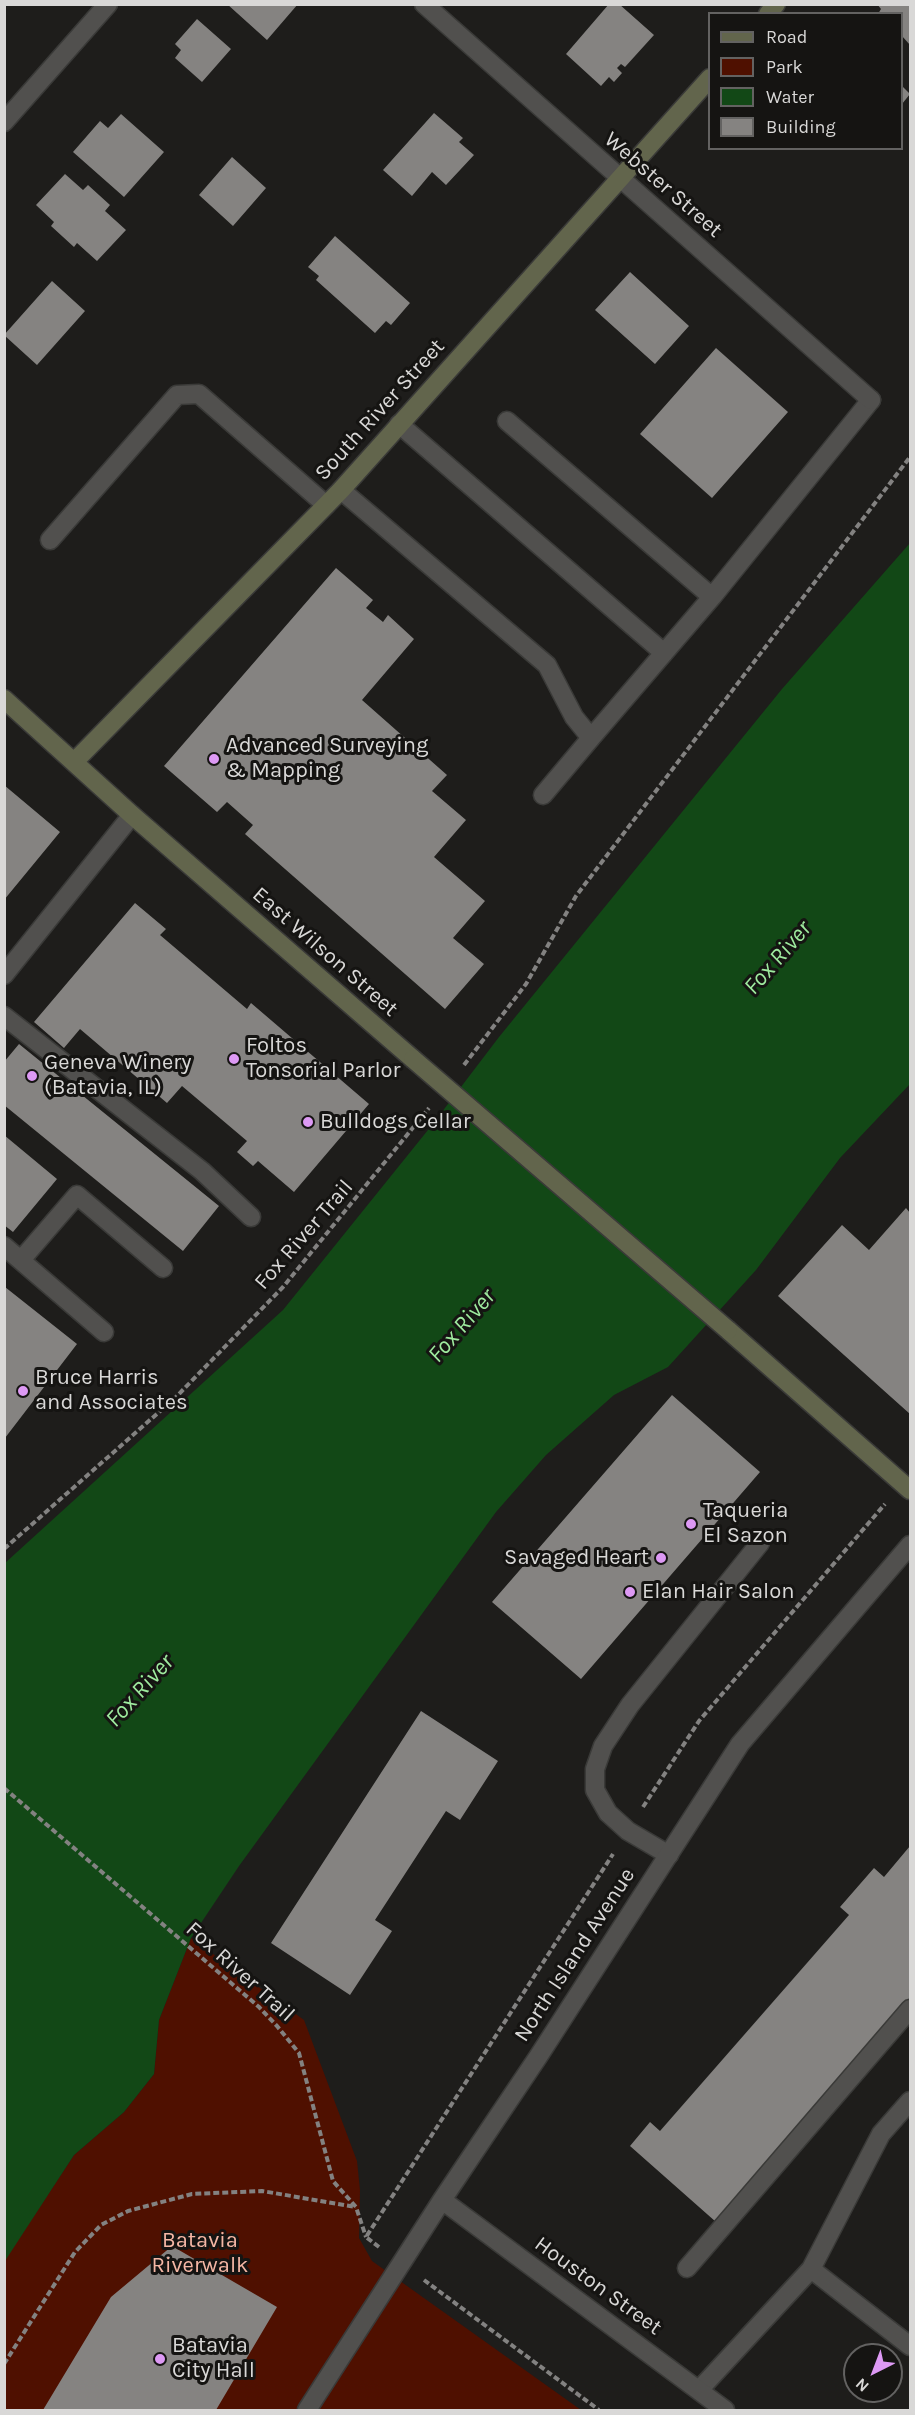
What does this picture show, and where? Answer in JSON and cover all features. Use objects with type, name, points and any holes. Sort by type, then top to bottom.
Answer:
[{"type":"main road","name":"South River Street","points":[[74,762],[341,490],[708,80]]},
{"type":"main road","name":"East Wilson Street","points":[[4,699],[132,815],[910,1490]]},
{"type":"street","points":[[4,122],[108,4]]},
{"type":"street","name":"Webster Street","points":[[424,4],[871,400],[712,597]]},
{"type":"street","points":[[50,540],[177,395],[199,394],[326,505]]},
{"type":"street","points":[[507,421],[712,597],[543,795]]},
{"type":"street","points":[[399,424],[664,653]]},
{"type":"street","points":[[341,490],[547,665],[574,717],[591,738]]},
{"type":"street","points":[[4,975],[132,815]]},
{"type":"street","points":[[4,1016],[202,1172],[251,1217]]},
{"type":"street","points":[[21,1260],[77,1195],[163,1268]]},
{"type":"street","points":[[4,1246],[104,1332]]},
{"type":"street","points":[[669,1855],[628,1831],[609,1813],[595,1790],[595,1770],[603,1746],[630,1705],[760,1543]]},
{"type":"street","name":"North Island Avenue","points":[[307,2410],[741,1744],[910,1545]]},
{"type":"street","points":[[687,2268],[910,2009]]},
{"type":"street","points":[[699,2390],[811,2270],[881,2134],[910,2101]]},
{"type":"street","name":"Houston Street","points":[[442,2200],[725,2410]]},
{"type":"street","points":[[811,2270],[910,2346]]},
{"type":"path","points":[[457,1074],[526,984],[576,896],[910,457]]},
{"type":"path","name":"Fox River Trail","points":[[4,1549],[176,1397],[284,1287],[435,1101]]},
{"type":"path","name":"Fox River Trail","points":[[4,1788],[231,1984],[277,2026],[299,2053],[333,2181],[356,2207],[366,2237]]},
{"type":"path","points":[[4,2364],[75,2253],[101,2224],[128,2211],[192,2194],[262,2191],[356,2207]]},
{"type":"green space","name":"Batavia Riverwalk","points":[[191,1938],[304,2020],[357,2161],[360,2190],[359,2238],[372,2261],[581,2410],[5,2410],[4,2261],[74,2155],[124,2112],[154,2074],[159,2020]]},
{"type":"water","name":"Fox River","points":[[910,543],[910,1084],[840,1158],[756,1270],[668,1367],[614,1395],[546,1455],[496,1512],[239,1866],[191,1938],[159,2020],[154,2074],[124,2112],[74,2155],[5,2261],[5,1563],[283,1310],[432,1125],[499,1037],[782,689]]},
{"type":"building","points":[[227,4],[298,4],[267,40]]},
{"type":"building","points":[[609,4],[619,4],[654,35],[625,67],[621,64],[617,68],[622,73],[614,82],[609,77],[601,86],[566,54]]},
{"type":"building","points":[[877,4],[910,4],[910,45],[903,37],[903,12],[879,12],[881,9]]},
{"type":"building","points":[[197,19],[231,49],[202,82],[175,58],[181,50],[175,44]]},
{"type":"building","points":[[903,87],[910,94],[903,103]]},
{"type":"building","points":[[434,113],[463,138],[459,142],[474,155],[446,185],[432,172],[412,196],[383,170]]},
{"type":"building","points":[[121,114],[164,152],[124,197],[73,152],[100,121],[108,128]]},
{"type":"building","points":[[232,157],[266,188],[233,226],[199,195]]},
{"type":"building","points":[[65,174],[83,190],[88,185],[110,205],[105,211],[126,230],[97,261],[77,243],[74,247],[51,226],[54,222],[36,205]]},
{"type":"building","points":[[335,236],[410,303],[391,325],[386,321],[375,333],[316,280],[319,276],[308,267]]},
{"type":"building","points":[[630,272],[689,326],[655,364],[595,310]]},
{"type":"building","points":[[52,281],[85,311],[37,365],[4,335]]},
{"type":"building","points":[[716,348],[788,412],[712,498],[640,434]]},
{"type":"building","points":[[336,568],[373,600],[366,608],[383,622],[388,615],[414,639],[362,700],[447,775],[432,791],[466,820],[434,857],[485,901],[453,938],[484,964],[445,1009],[245,834],[253,825],[227,802],[217,812],[164,766]]},
{"type":"building","points":[[4,785],[60,832],[4,900]]},
{"type":"building","points":[[135,903],[166,929],[160,935],[247,1009],[251,1003],[369,1104],[294,1192],[258,1161],[253,1166],[237,1152],[247,1141],[182,1086],[167,1103],[80,1029],[64,1048],[34,1022]]},
{"type":"building","points":[[19,1044],[219,1206],[183,1251],[4,1105],[4,1062]]},
{"type":"building","points":[[4,1135],[57,1179],[13,1232],[4,1225]]},
{"type":"building","points":[[906,1208],[910,1213],[910,1414],[778,1296],[842,1225],[869,1250]]},
{"type":"building","name":"Bruce Harris and Associates","points":[[5,1287],[77,1344],[5,1438]]},
{"type":"building","points":[[672,1395],[760,1472],[581,1679],[492,1602]]},
{"type":"building","points":[[421,1711],[498,1761],[460,1820],[446,1811],[375,1920],[392,1931],[350,1995],[271,1943]]},
{"type":"building","points":[[910,1846],[910,2001],[716,2222],[630,2146],[650,2122],[660,2131],[849,1915],[840,1907],[874,1868],[884,1877]]},
{"type":"building","name":"Batavia City Hall","points":[[172,2246],[277,2307],[216,2410],[43,2410],[111,2297]]},
{"type":"place","name":"Advanced Surveying & Mapping","points":[[214,759]]},
{"type":"place","name":"Foltos Tonsorial Parlor","points":[[234,1059]]},
{"type":"place","name":"Geneva Winery (Batavia, IL)","points":[[32,1076]]},
{"type":"place","name":"Bulldogs Cellar","points":[[308,1122]]},
{"type":"place","name":"Bruce Harris and Associates","points":[[23,1391]]},
{"type":"place","name":"Taqueria El Sazon","points":[[691,1524]]},
{"type":"place","name":"Savaged Heart","points":[[661,1558]]},
{"type":"place","name":"Elan Hair Salon","points":[[630,1592]]},
{"type":"place","name":"Batavia City Hall","points":[[160,2359]]}]
